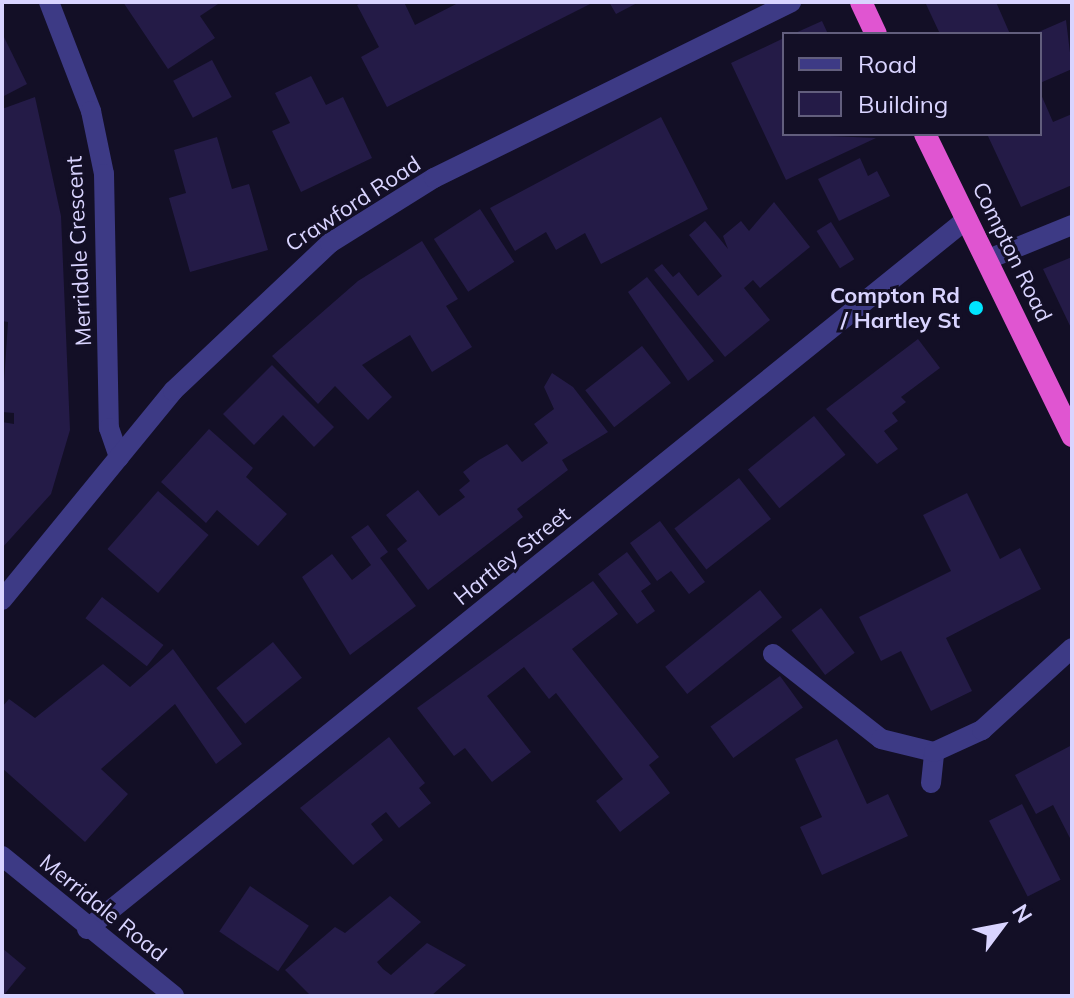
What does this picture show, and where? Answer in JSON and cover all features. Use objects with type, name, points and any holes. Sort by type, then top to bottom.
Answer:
[{"type":"highway","points":[[861,2],[875,32]]},
{"type":"highway","name":"Compton Road","points":[[926,136],[1072,436]]},
{"type":"street","name":"Merridale Crescent","points":[[49,2],[91,111],[104,174],[109,428],[119,457]]},
{"type":"street","name":"Crawford Road","points":[[2,600],[119,457],[225,335],[330,243],[434,178],[791,2]]},
{"type":"street","name":"Hartley Street","points":[[87,929],[967,219]]},
{"type":"street","points":[[986,260],[1072,225]]},
{"type":"street","points":[[773,654],[868,731],[934,752],[982,730],[1072,648]]},
{"type":"street","points":[[931,783],[934,752]]},
{"type":"street","name":"Merridale Road","points":[[2,856],[87,929],[174,996]]},
{"type":"building","points":[[123,2],[221,2],[200,16],[215,38],[168,69]]},
{"type":"building","points":[[363,2],[404,2],[415,25],[460,2],[594,2],[387,107],[361,57],[379,47],[357,5]]},
{"type":"building","points":[[609,2],[639,2],[616,14]]},
{"type":"building","points":[[925,2],[996,2],[1009,32],[939,32]]},
{"type":"building","points":[[1066,20],[1072,69],[1042,82],[1042,32],[1039,32]]},
{"type":"building","points":[[822,21],[827,32],[797,32]]},
{"type":"building","points":[[2,33],[27,84],[2,97]]},
{"type":"building","points":[[782,39],[782,136],[876,138],[786,180],[731,63]]},
{"type":"building","points":[[212,60],[232,97],[193,118],[173,81]]},
{"type":"building","points":[[311,76],[326,105],[343,97],[372,158],[301,192],[272,131],[290,123],[275,93]]},
{"type":"building","points":[[35,97],[61,216],[70,430],[51,494],[2,548],[2,422],[14,424],[14,413],[2,412],[8,322],[2,321],[2,109]]},
{"type":"building","points":[[1042,97],[1053,122],[1072,114],[1072,185],[1021,207],[988,136],[1042,136]]},
{"type":"building","points":[[661,117],[708,209],[601,264],[585,233],[556,250],[546,232],[515,251],[490,208]]},
{"type":"building","points":[[217,137],[232,189],[249,184],[268,250],[190,272],[169,198],[186,193],[174,150]]},
{"type":"building","points":[[860,158],[868,176],[877,171],[890,196],[839,221],[818,179]]},
{"type":"building","points":[[774,202],[810,247],[760,288],[753,280],[744,288],[770,320],[725,357],[654,270],[662,264],[673,277],[679,272],[698,296],[722,276],[689,235],[705,221],[728,249],[723,236],[741,221],[749,231]]},
{"type":"building","points":[[480,209],[514,262],[468,292],[434,239]]},
{"type":"building","points":[[831,222],[854,259],[840,268],[817,231]]},
{"type":"building","points":[[422,241],[458,299],[446,306],[472,347],[432,372],[410,335],[362,365],[392,397],[368,420],[335,386],[318,404],[272,356],[358,281]]},
{"type":"building","points":[[1072,257],[1072,330],[1043,269]]},
{"type":"building","points":[[647,277],[714,361],[688,381],[628,292]]},
{"type":"building","points":[[918,339],[940,368],[901,397],[906,402],[892,413],[898,421],[884,431],[898,449],[877,464],[826,409]]},
{"type":"building","points":[[642,346],[671,383],[614,427],[585,390]]},
{"type":"building","points":[[272,365],[334,427],[314,447],[283,415],[254,445],[223,414]]},
{"type":"building","points":[[552,373],[573,387],[608,432],[562,460],[568,470],[517,509],[523,517],[428,590],[397,549],[407,541],[386,515],[418,490],[439,516],[465,497],[459,490],[470,481],[463,472],[479,460],[507,444],[522,462],[548,443],[534,424],[554,409],[544,387]]},
{"type":"building","points":[[814,416],[845,455],[779,508],[748,469]]},
{"type":"building","points":[[209,429],[253,468],[246,477],[287,514],[258,546],[217,510],[206,523],[161,482]]},
{"type":"building","points":[[739,478],[771,519],[706,569],[674,528]]},
{"type":"building","points":[[158,491],[209,535],[158,593],[107,549]]},
{"type":"building","points":[[967,493],[1000,559],[1020,548],[1041,589],[946,638],[972,691],[931,711],[901,651],[881,661],[859,617],[951,571],[923,515]]},
{"type":"building","points":[[660,521],[705,582],[689,594],[671,571],[657,581],[630,543]]},
{"type":"building","points":[[368,525],[388,552],[380,558],[416,606],[350,655],[302,577],[332,554],[352,580],[371,565],[351,537]]},
{"type":"building","points":[[627,552],[651,584],[641,591],[655,611],[637,624],[598,574]]},
{"type":"building","points":[[593,581],[618,614],[572,649],[659,757],[649,765],[670,793],[620,832],[596,801],[623,779],[556,693],[549,699],[524,667],[487,696],[531,752],[492,782],[465,748],[454,756],[417,708]]},
{"type":"building","points":[[760,590],[782,617],[687,694],[665,667]]},
{"type":"building","points":[[102,597],[163,645],[147,666],[85,618]]},
{"type":"building","points":[[821,608],[855,653],[825,675],[791,630]]},
{"type":"building","points":[[273,642],[302,678],[245,724],[216,688]]},
{"type":"building","points":[[173,649],[242,744],[216,764],[175,704],[101,769],[128,794],[85,842],[2,768],[2,707],[9,699],[35,718],[103,664],[130,687]]},
{"type":"building","points":[[780,676],[803,708],[733,758],[710,727]]},
{"type":"building","points":[[389,737],[425,783],[419,788],[431,803],[399,828],[386,812],[371,824],[383,840],[353,865],[300,808]]},
{"type":"building","points":[[837,739],[867,804],[888,794],[908,836],[822,875],[800,827],[822,817],[795,759]]},
{"type":"building","points":[[1072,745],[1072,842],[1053,805],[1036,814],[1015,775]]},
{"type":"building","points":[[1022,804],[1061,880],[1028,897],[989,821]]},
{"type":"building","points":[[250,886],[309,926],[278,971],[219,932]]},
{"type":"building","points":[[390,896],[421,922],[377,962],[383,969],[391,975],[427,943],[466,965],[431,996],[311,996],[285,970],[335,927],[345,933]]},
{"type":"building","points":[[2,948],[26,968],[3,996],[2,996]]},
{"type":"place","name":"Compton Rd / Hartley St","points":[[976,308]]}]
